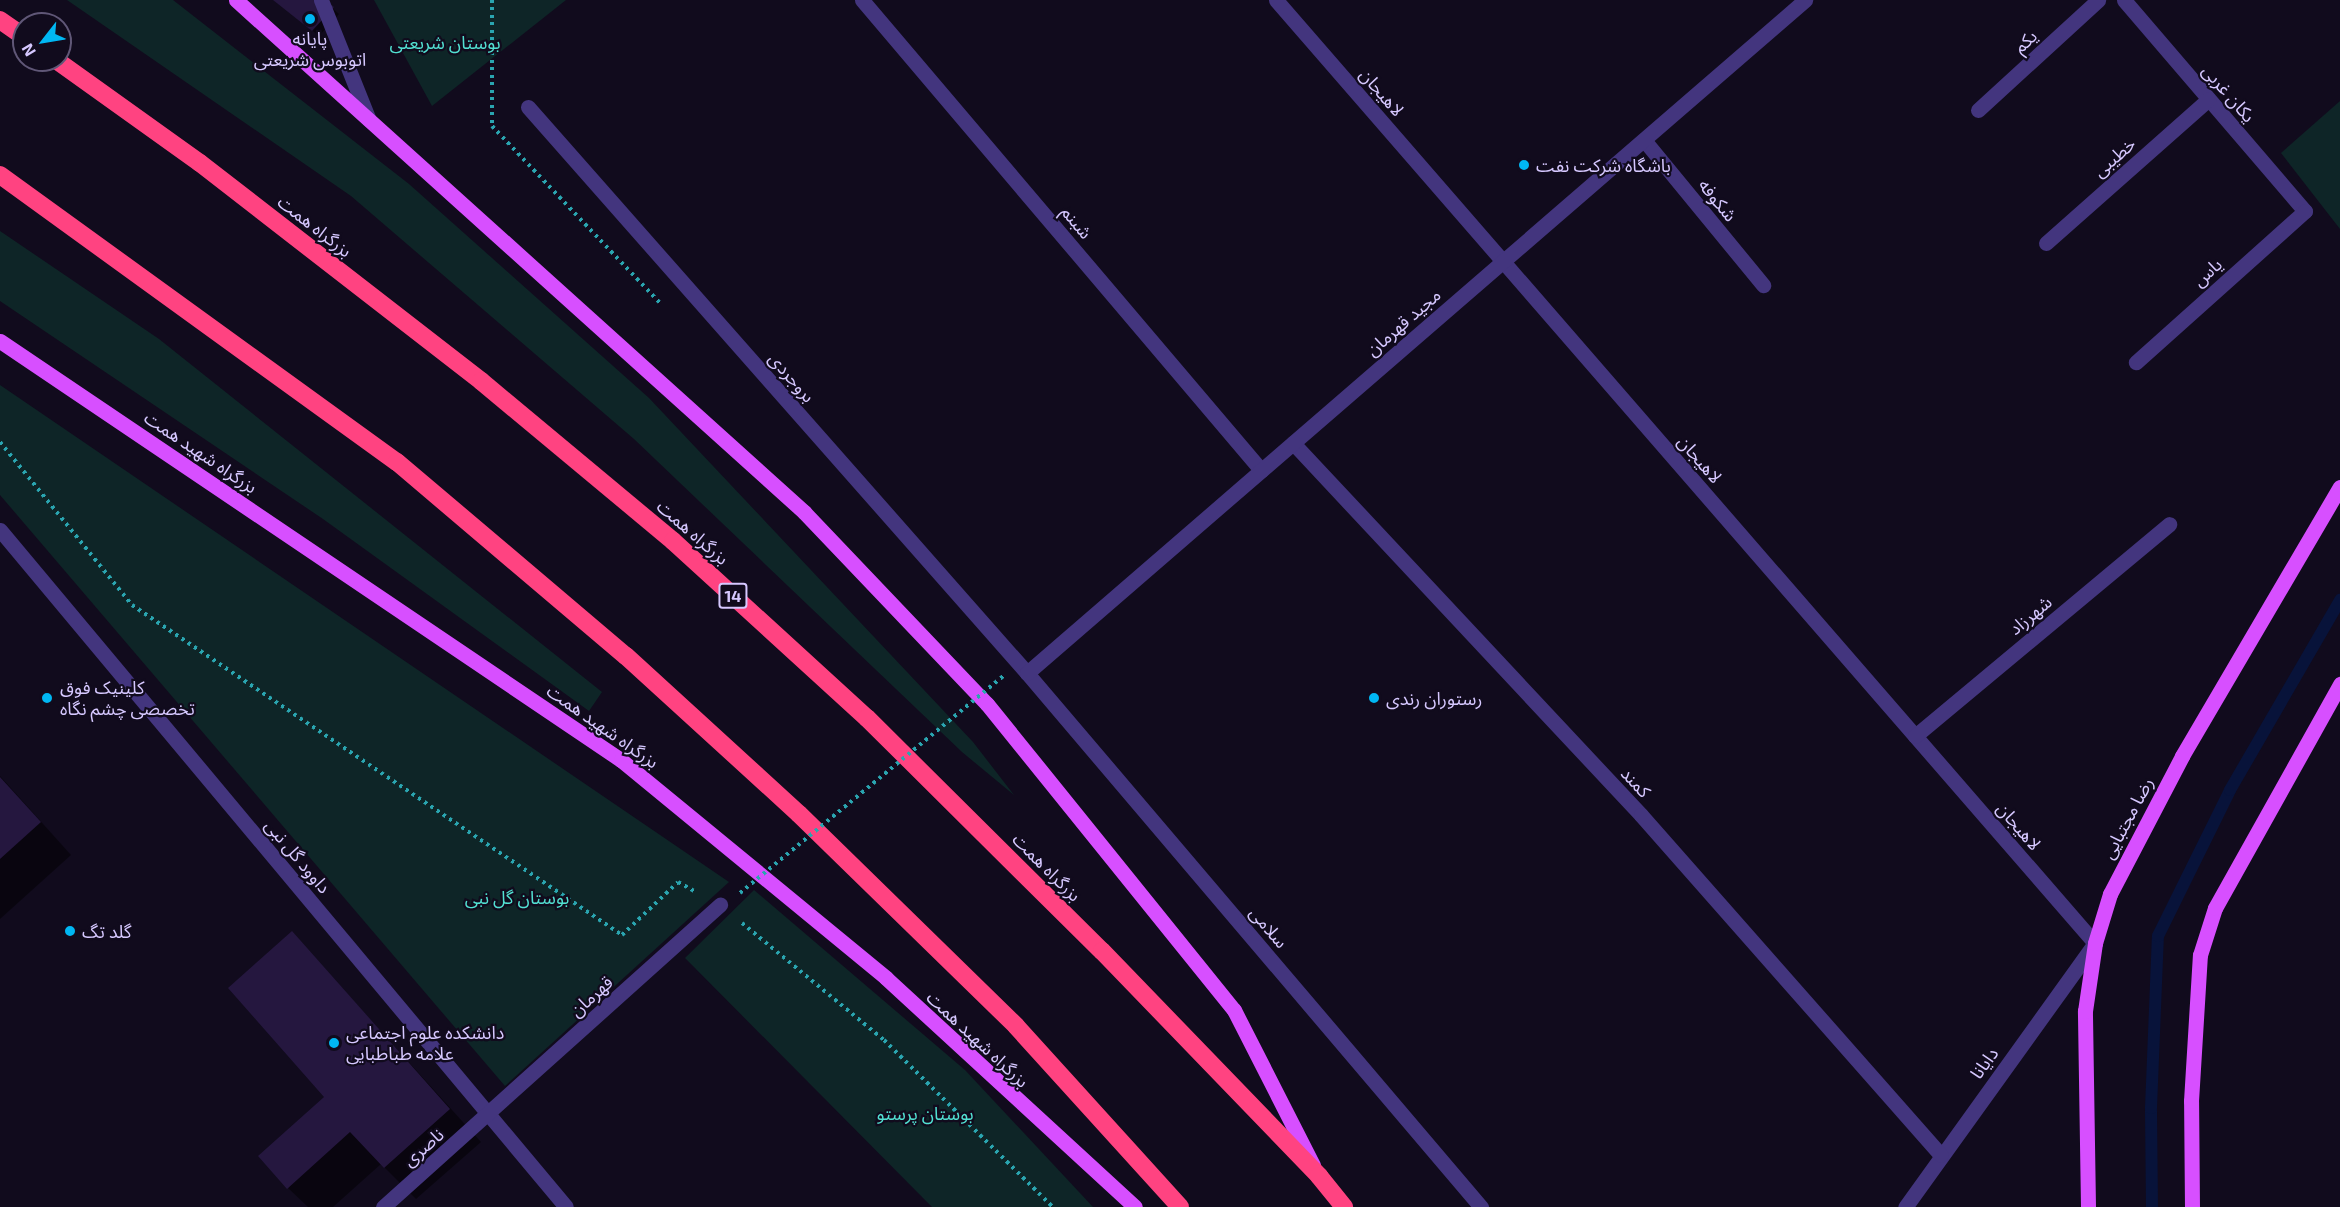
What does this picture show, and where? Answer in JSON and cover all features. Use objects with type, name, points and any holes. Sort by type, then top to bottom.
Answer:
[{"type":"highway","name":"بزرگراه همت","points":[[72,71],[200,163],[472,374],[673,541],[875,726],[1102,951],[1319,1176],[1344,1207]]},
{"type":"highway","points":[[0,175],[397,462],[626,656],[799,814],[1016,1026],[1180,1207]]},
{"type":"main road","points":[[236,0],[804,512],[987,704],[1234,1010],[1319,1176]]},
{"type":"main road","name":"بزرگراه شهید همت","points":[[0,341],[621,760],[886,978],[1135,1207]]},
{"type":"main road","name":"رضا مجتبایی","points":[[2088,1207],[2083,1062],[2085,1011],[2095,943],[2110,894],[2182,756],[2340,487]]},
{"type":"main road","points":[[2192,1207],[2191,1101],[2200,955],[2215,908],[2340,684]]},
{"type":"street","points":[[321,0],[369,120]]},
{"type":"street","name":"شبنم","points":[[862,0],[1261,470]]},
{"type":"street","name":"لاهیجان","points":[[1276,0],[2095,943]]},
{"type":"street","name":"مجید قهرمان","points":[[1027,673],[1805,0]]},
{"type":"street","name":"یکم","points":[[1978,110],[2098,0]]},
{"type":"street","name":"یکان غربی","points":[[2124,0],[2305,211]]},
{"type":"street","name":"خطیبی","points":[[2046,243],[2209,99]]},
{"type":"street","name":"بروجردی","points":[[528,107],[1027,673]]},
{"type":"street","name":"شکوفه","points":[[1644,140],[1763,285]]},
{"type":"street","name":"یاس","points":[[2136,362],[2305,211]]},
{"type":"street","name":"کمند","points":[[1293,442],[1641,816],[1941,1155]]},
{"type":"street","name":"شهرزاد","points":[[1915,736],[2169,524]]},
{"type":"street","name":"داوود گل نبی","points":[[0,530],[566,1207]]},
{"type":"street","name":"سلامی","points":[[1027,673],[1481,1207]]},
{"type":"street","name":"قهرمان","points":[[489,1116],[720,905]]},
{"type":"street","name":"دایانا","points":[[1905,1207],[2095,943]]},
{"type":"street","name":"ناصری","points":[[383,1207],[489,1116]]},
{"type":"path","points":[[0,442],[132,605],[622,935],[678,882],[720,905],[884,1040],[1053,1207]]},
{"type":"path","points":[[740,893],[1003,676]]},
{"type":"green space","points":[[67,0],[173,0],[409,184],[649,398],[973,742],[1014,795],[962,752],[634,439],[351,196]]},
{"type":"green space","name":"بوستان شریعتی","points":[[374,0],[566,0],[432,106]]},
{"type":"green space","points":[[2340,101],[2340,229],[2281,153]]},
{"type":"green space","points":[[0,231],[159,339],[602,692],[589,711],[323,519],[0,301]]},
{"type":"green space","name":"بوستان گل نبی","points":[[0,385],[729,882],[505,1086],[0,495]]},
{"type":"green space","name":"بوستان پرستو","points":[[754,890],[965,1070],[1093,1207],[932,1207],[685,958]]},
{"type":"building","name":"پایانه اتوبوس شریعتی","points":[[273,0],[325,0],[334,7],[312,31]]},
{"type":"building","points":[[0,777],[41,822],[0,859]]},
{"type":"building","name":"دانشکده علوم اجتماعی علامه طباطبایی","points":[[292,931],[450,1109],[384,1168],[350,1132],[287,1189],[258,1156],[324,1097],[228,988]]},
{"type":"waterway","points":[[2152,1207],[2151,1108],[2158,936],[2230,790],[2340,600]]},
{"type":"place","name":"پایانه اتوبوس شریعتی","points":[[310,19]]},
{"type":"place","name":"باشگاه شرکت نفت","points":[[1524,165]]},
{"type":"place","name":"کلینیک فوق تخصصی چشم نگاه","points":[[47,698]]},
{"type":"place","name":"رستوران رندی","points":[[1374,698]]},
{"type":"place","name":"گلد تگ","points":[[70,931]]},
{"type":"place","name":"دانشکده علوم اجتماعی علامه طباطبایی","points":[[334,1043]]}]
